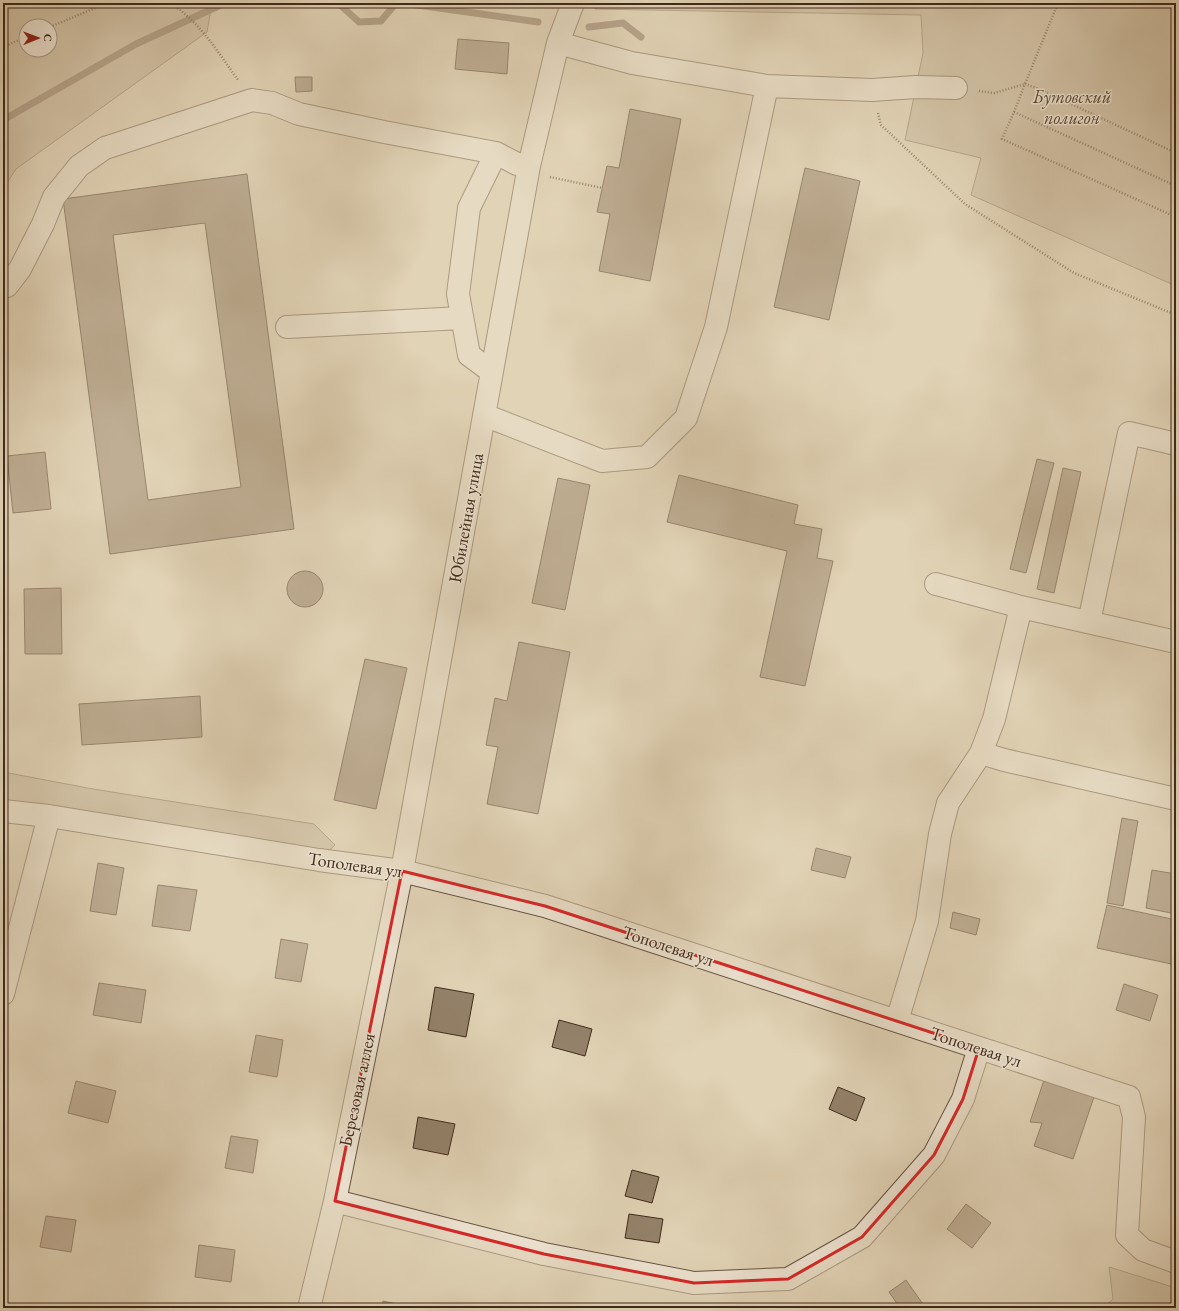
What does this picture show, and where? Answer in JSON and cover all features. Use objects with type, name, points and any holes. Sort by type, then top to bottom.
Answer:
[{"type":"street","name":"Юбилейная улица","points":[[402,871],[492,372],[535,165],[558,43],[573,3]]},
{"type":"street","points":[[558,43],[632,63],[767,86],[872,90],[916,87],[956,88]]},
{"type":"street","points":[[484,415],[602,461],[647,457],[686,418],[716,327],[767,86]]},
{"type":"street","points":[[3,287],[7,286],[20,269],[43,224],[54,197],[79,166],[105,148],[252,100],[272,103],[299,114],[496,153],[517,164],[535,165]]},
{"type":"street","points":[[492,372],[469,355],[458,294],[470,208],[496,153]]},
{"type":"street","points":[[287,327],[462,318]]},
{"type":"street","points":[[1088,622],[1128,433],[1176,444]]},
{"type":"street","points":[[936,584],[1021,607],[1176,642]]},
{"type":"street","points":[[897,1021],[927,921],[940,834],[948,803],[981,753],[994,719],[1021,607]]},
{"type":"street","points":[[981,753],[1004,760],[1176,799]]},
{"type":"street","name":"Тополевая ул","points":[[3,811],[49,816],[319,860],[402,871],[545,906],[1129,1097],[1134,1118],[1127,1235],[1143,1250],[1176,1262]]},
{"type":"street","points":[[3,994],[49,816]]},
{"type":"street","name":"Березовая аллея","points":[[309,1308],[335,1201],[402,871]]},
{"type":"street","points":[[335,1201],[544,1254],[694,1283],[788,1279],[862,1237],[934,1155],[963,1099],[979,1048]]},
{"type":"path","points":[[58,24],[107,3]]},
{"type":"path","points":[[170,3],[185,13],[220,53],[252,100]]},
{"type":"path","points":[[1058,3],[1002,138],[1176,217]]},
{"type":"path","points":[[3,47],[18,40]]},
{"type":"path","points":[[956,88],[994,93],[1025,84],[1039,89],[1176,153]]},
{"type":"path","points":[[872,90],[881,125],[965,204],[1074,273],[1176,315]]},
{"type":"path","points":[[1014,112],[1176,186]]},
{"type":"path","points":[[535,165],[602,188]]},
{"type":"highlighted area","points":[[402,871],[545,906],[979,1048],[963,1099],[934,1155],[862,1237],[788,1279],[694,1283],[544,1254],[335,1201]]},
{"type":"green space","points":[[3,3],[212,3],[207,32],[16,169],[3,189]]},
{"type":"green space","name":"Бутовский полигон","points":[[598,3],[1176,3],[1176,286],[971,195],[981,158],[905,140],[923,53],[921,15],[595,9]]},
{"type":"green space","points":[[3,772],[93,789],[314,824],[335,845],[319,860],[3,817]]},
{"type":"green space","points":[[1109,1267],[1176,1288],[1176,1308],[1103,1308],[1113,1299]]},
{"type":"building","points":[[458,39],[509,43],[507,74],[455,69]]},
{"type":"building","points":[[295,77],[312,77],[312,91],[296,92]]},
{"type":"building","points":[[630,109],[681,119],[650,281],[599,271],[610,214],[597,212],[607,166],[619,168]]},
{"type":"building","points":[[805,168],[860,181],[829,320],[774,307]]},
{"type":"building","points":[[247,174],[294,529],[110,554],[63,199]],"holes":[[[205,223],[241,487],[148,500],[113,235]]]},
{"type":"building","points":[[45,452],[51,509],[13,513],[7,456]]},
{"type":"building","points":[[1037,459],[1054,463],[1026,573],[1010,569]]},
{"type":"building","points":[[1063,468],[1081,472],[1054,593],[1037,589]]},
{"type":"building","points":[[679,475],[798,505],[794,524],[822,529],[817,558],[833,561],[805,686],[760,677],[787,551],[667,522]]},
{"type":"building","points":[[558,478],[590,485],[565,610],[532,603]]},
{"type":"building","points":[[305,571],[318,576],[323,589],[318,602],[305,607],[292,602],[287,589],[292,576]]},
{"type":"building","points":[[61,588],[62,654],[25,654],[24,589]]},
{"type":"building","points":[[519,642],[570,652],[538,814],[487,804],[498,747],[486,745],[495,698],[507,701]]},
{"type":"building","points":[[365,659],[407,668],[376,809],[334,800]]},
{"type":"building","points":[[200,696],[202,737],[82,745],[79,704]]},
{"type":"building","points":[[1122,818],[1138,821],[1123,906],[1107,903]]},
{"type":"building","points":[[816,848],[851,857],[845,878],[811,870]]},
{"type":"building","points":[[98,863],[124,868],[116,915],[90,911]]},
{"type":"building","points":[[1152,870],[1176,874],[1176,914],[1146,908]]},
{"type":"building","points":[[158,885],[197,890],[190,931],[152,926]]},
{"type":"building","points":[[1107,905],[1176,920],[1176,965],[1097,948]]},
{"type":"building","points":[[953,912],[980,919],[976,935],[950,928]]},
{"type":"building","points":[[281,939],[308,944],[301,982],[275,978]]},
{"type":"building","points":[[99,983],[146,990],[141,1023],[93,1015]]},
{"type":"building","points":[[1124,984],[1158,995],[1150,1021],[1116,1010]]},
{"type":"building","points":[[435,987],[474,994],[466,1037],[428,1030]]},
{"type":"building","points":[[559,1020],[592,1029],[585,1056],[552,1047]]},
{"type":"building","points":[[256,1035],[283,1040],[277,1077],[249,1072]]},
{"type":"building","points":[[1044,1080],[1094,1097],[1073,1159],[1034,1146],[1042,1123],[1030,1122]]},
{"type":"building","points":[[76,1081],[116,1091],[108,1123],[68,1113]]},
{"type":"building","points":[[838,1087],[865,1098],[856,1121],[829,1109]]},
{"type":"building","points":[[418,1117],[455,1124],[448,1155],[413,1148]]},
{"type":"building","points":[[231,1136],[258,1140],[253,1173],[225,1168]]},
{"type":"building","points":[[632,1170],[659,1177],[652,1203],[625,1196]]},
{"type":"building","points":[[966,1204],[991,1223],[972,1248],[947,1229]]},
{"type":"building","points":[[629,1214],[663,1219],[659,1243],[625,1238]]},
{"type":"building","points":[[46,1216],[76,1220],[71,1252],[40,1247]]},
{"type":"building","points":[[199,1245],[235,1250],[231,1282],[195,1277]]},
{"type":"building","points":[[906,1280],[925,1307],[924,1308],[900,1308],[889,1292]]},
{"type":"building","points":[[383,1301],[415,1308],[381,1308]]},
{"type":"waterway","points":[[3,120],[136,44],[225,3]]},
{"type":"waterway","points":[[338,3],[359,22],[381,21],[396,3]]},
{"type":"waterway","points":[[403,3],[538,22]]},
{"type":"waterway","points":[[589,27],[623,23],[641,37]]}]
